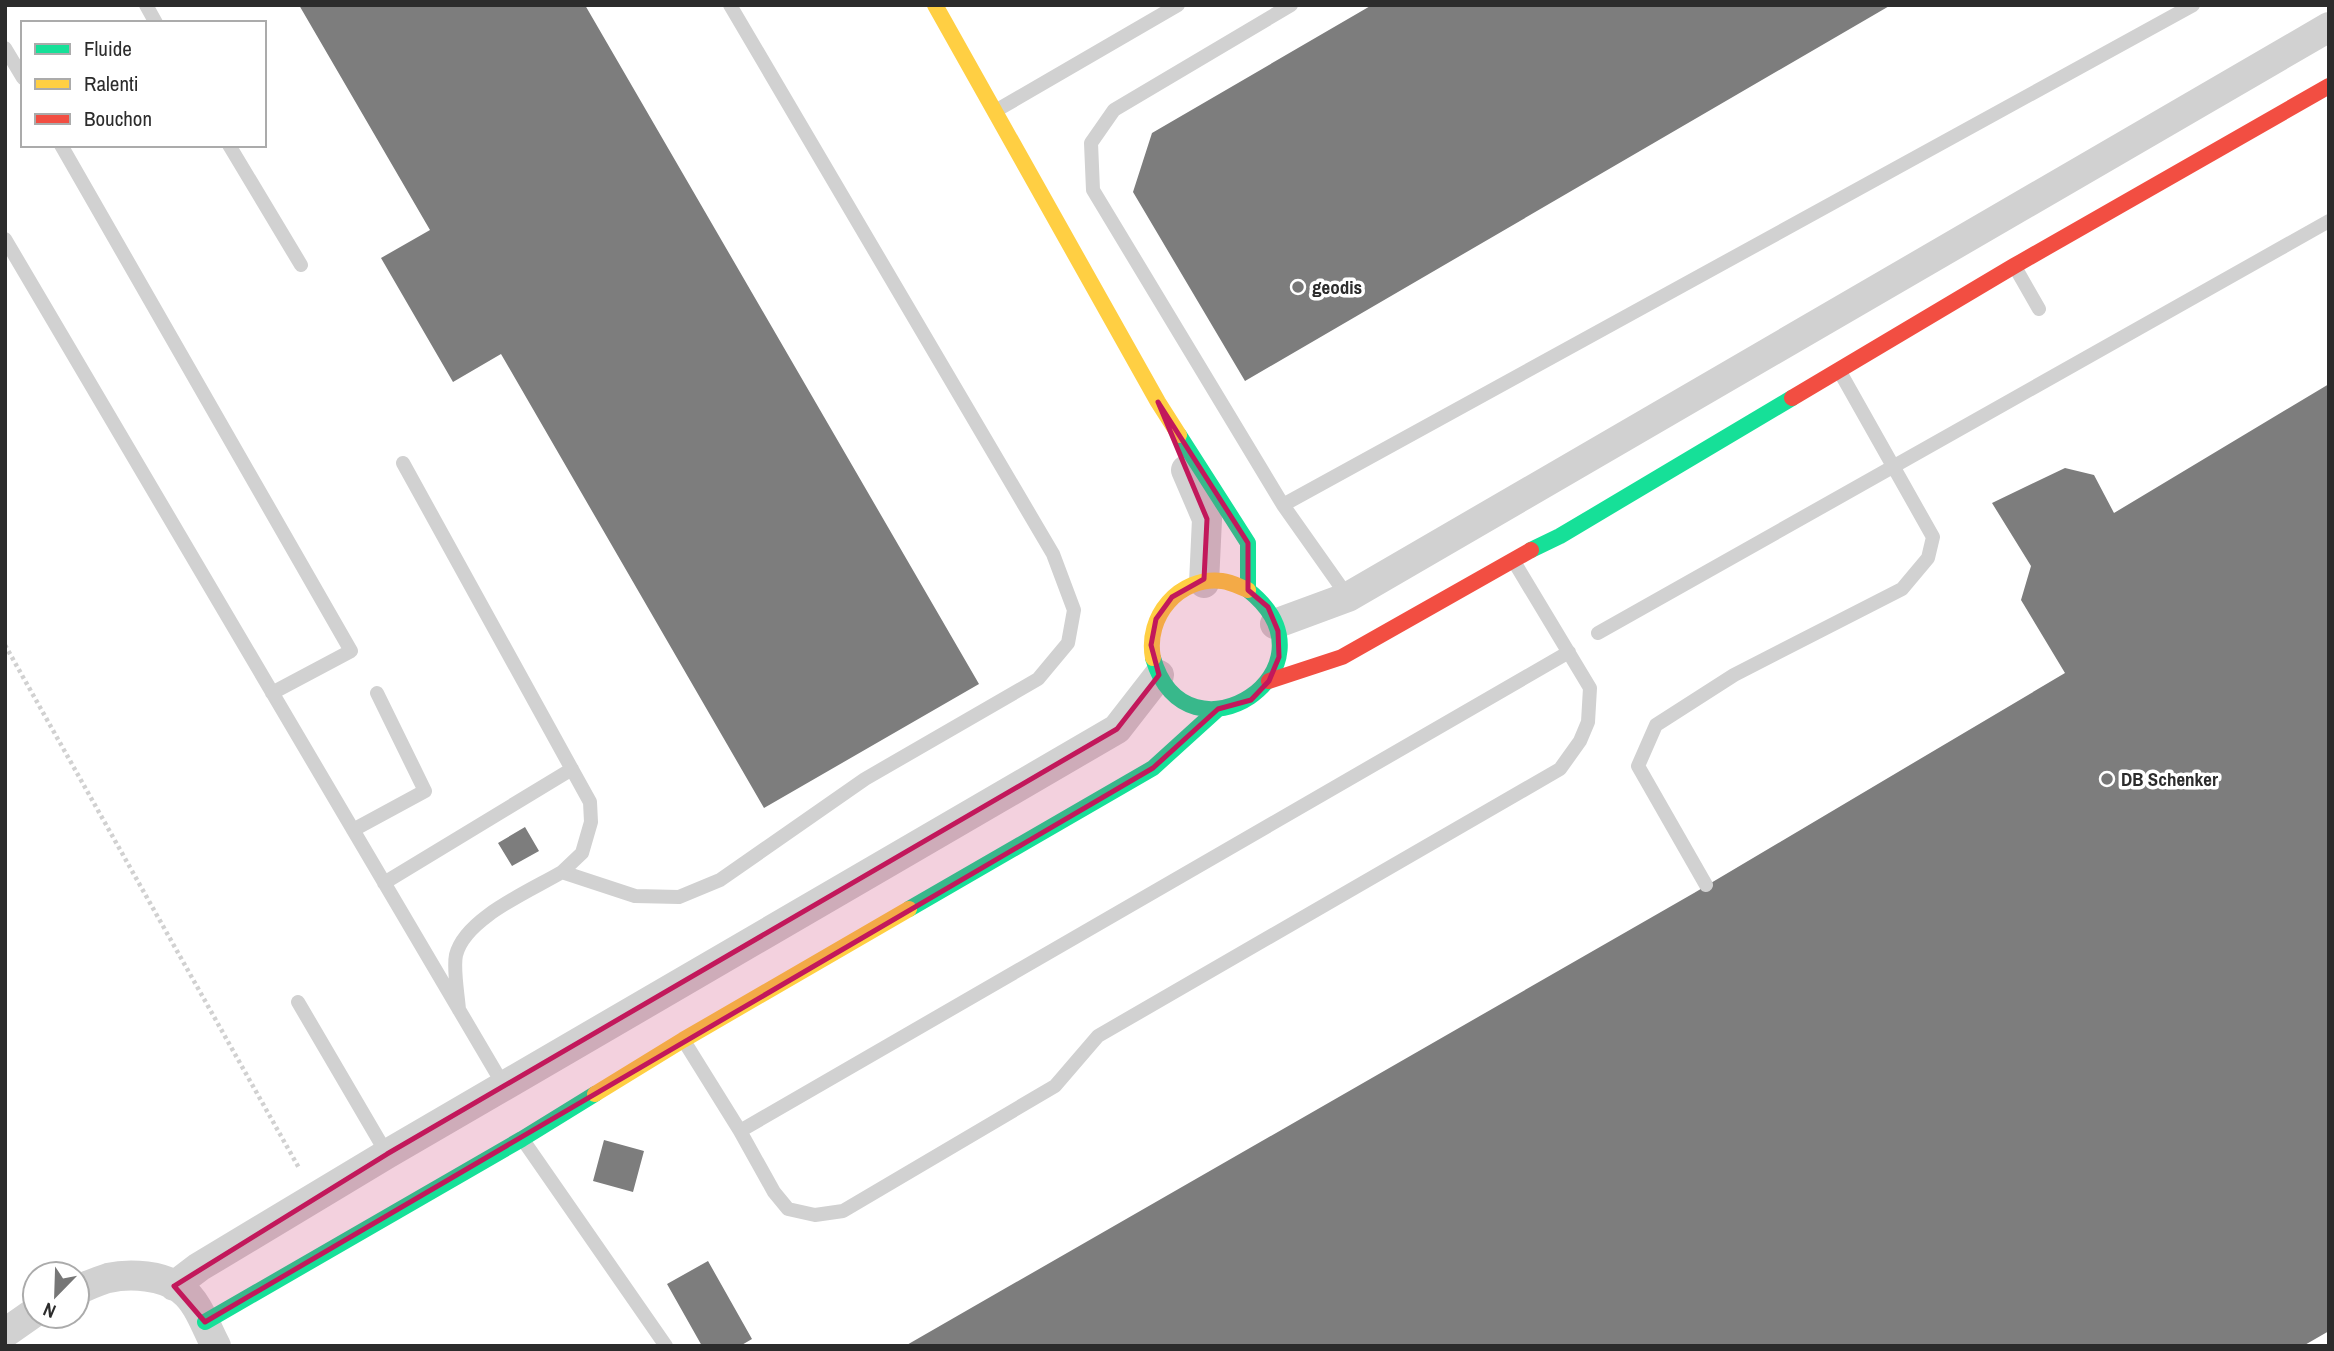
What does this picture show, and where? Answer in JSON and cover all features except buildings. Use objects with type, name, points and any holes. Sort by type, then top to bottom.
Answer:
[{"type":"street","points":[[935,5],[1158,402],[1248,543],[1248,590]]},
{"type":"street","points":[[1275,624],[1348,597],[2329,27]]},
{"type":"street","points":[[1269,681],[1342,657],[1512,560],[1560,536],[2014,266],[2329,86]]},
{"type":"street","points":[[1158,402],[1207,519],[1204,583]]},
{"type":"street","points":[[1222,582],[1248,590],[1268,607],[1278,631],[1279,657],[1269,681],[1251,700],[1230,709],[1207,710],[1185,702],[1167,688],[1159,675],[1151,645],[1156,619],[1172,597],[1196,584],[1222,582]]},
{"type":"street","points":[[174,1286],[199,1267],[387,1154],[1117,729],[1159,675]]},
{"type":"street","points":[[91,1285],[109,1278],[150,1277],[174,1286],[184,1291],[207,1336],[683,1040],[1153,768],[1218,709]]},
{"type":"street","points":[[5,1333],[21,1322]]},
{"type":"lane","points":[[146,5],[155,21]]},
{"type":"lane","points":[[562,872],[635,896],[679,897],[720,880],[865,779],[1038,679],[1068,643],[1074,610],[1054,554],[730,5]]},
{"type":"lane","points":[[996,110],[1178,5]]},
{"type":"lane","points":[[1291,5],[1114,110],[1091,143],[1093,190],[1283,505],[1348,597]]},
{"type":"lane","points":[[1283,505],[2193,5]]},
{"type":"lane","points":[[5,48],[21,75]]},
{"type":"lane","points":[[62,147],[351,651],[272,693]]},
{"type":"lane","points":[[230,147],[301,265]]},
{"type":"lane","points":[[1598,633],[2329,221]]},
{"type":"lane","points":[[5,239],[504,1086]]},
{"type":"lane","points":[[2014,266],[2039,309]]},
{"type":"lane","points":[[1706,885],[1638,766],[1656,725],[1734,675],[1902,589],[1928,558],[1933,537],[1839,370]]},
{"type":"lane","points":[[402,464],[590,802],[591,822],[582,853],[562,872],[479,921],[464,936],[455,957],[459,1010]]},
{"type":"lane","points":[[683,1040],[774,1192],[788,1209],[816,1215],[842,1212],[1055,1086],[1098,1036],[1560,769],[1580,741],[1588,722],[1590,688],[1512,560]]},
{"type":"lane","points":[[740,1132],[1569,652]]},
{"type":"lane","points":[[353,830],[425,792],[377,693]]},
{"type":"lane","points":[[384,883],[572,769]]},
{"type":"lane","points":[[298,1002],[387,1154]]},
{"type":"lane","points":[[522,1139],[666,1346]]},
{"type":"path","points":[[5,645],[315,1197]]},
{"type":"highlighted area","points":[[1158,402],[1248,543],[1248,590],[1268,607],[1278,631],[1279,657],[1269,681],[1251,700],[1218,709],[1153,768],[205,1322],[174,1286],[387,1154],[1117,729],[1159,675],[1151,645],[1156,619],[1172,597],[1204,579],[1207,519]]},
{"type":"traffic: fast","points":[[1531,550],[1560,536],[1792,398]]},
{"type":"traffic: fast","points":[[1153,658],[1171,691],[1196,707],[1224,708],[1250,697],[1270,677],[1280,650],[1274,620],[1248,590],[1248,543],[1179,435]]},
{"type":"traffic: fast","points":[[909,909],[1153,768],[1218,709]]},
{"type":"traffic: fast","points":[[205,1322],[595,1094]]},
{"type":"traffic: slow","points":[[935,5],[1179,435]]},
{"type":"traffic: slow","points":[[1153,658],[1154,628],[1168,602],[1179,592],[1206,581],[1225,582],[1248,590]]},
{"type":"traffic: slow","points":[[595,1094],[909,909]]},
{"type":"traffic: jam","points":[[1792,398],[2014,266],[2329,86]]},
{"type":"traffic: jam","points":[[1269,681],[1342,657],[1531,550]]},
{"type":"place","name":"geodis","points":[[1298,287]]},
{"type":"place","name":"DB Schenker","points":[[2107,779]]}]
